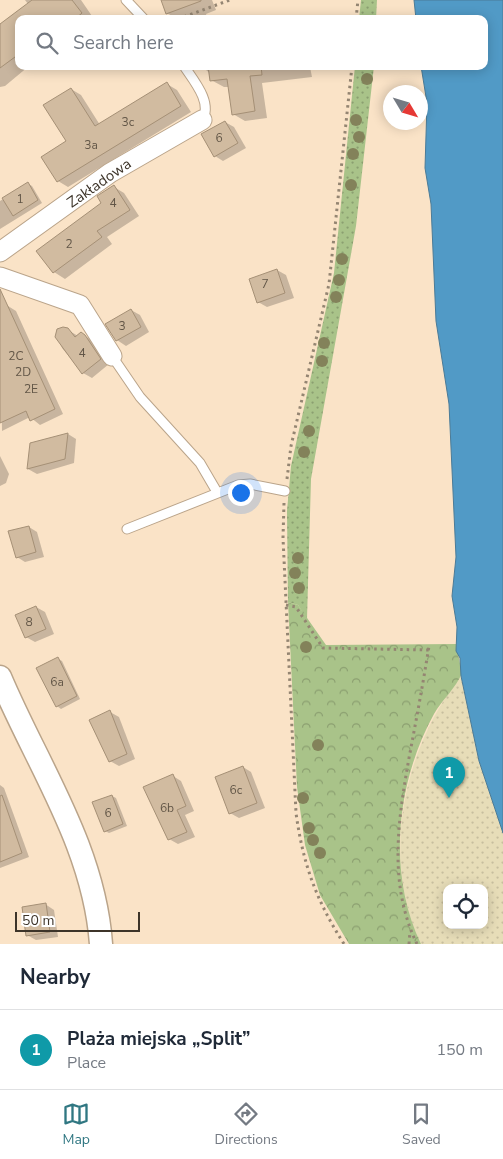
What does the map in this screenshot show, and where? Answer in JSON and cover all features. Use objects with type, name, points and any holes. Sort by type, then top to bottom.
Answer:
[{"type":"street","name":"Zakładowa","points":[[0,252],[110,173],[202,120]]},
{"type":"street","points":[[0,277],[80,305],[112,356]]},
{"type":"street","points":[[0,677],[81,852],[98,910],[101,944]]},
{"type":"lane","points":[[126,0],[140,15]]},
{"type":"lane","points":[[186,70],[207,105],[206,113],[202,120]]},
{"type":"lane","points":[[112,356],[140,397],[200,463],[217,492]]},
{"type":"lane","points":[[127,529],[238,485],[250,484],[285,491]]},
{"type":"path","points":[[189,15],[230,0]]},
{"type":"path","points":[[356,15],[358,0]]},
{"type":"path","points":[[344,944],[314,892],[300,845],[292,761],[283,529],[285,491],[291,446],[331,265],[352,70]]},
{"type":"path","points":[[286,605],[296,608],[322,648],[429,648],[398,824],[397,860],[401,900],[410,930],[417,944]]},
{"type":"path","points":[[409,944],[410,930]]},
{"type":"green space","points":[[361,0],[377,0],[376,15],[359,15]]},
{"type":"green space","points":[[355,70],[374,70],[356,226],[311,479],[307,619],[298,605],[288,602],[287,511],[291,466],[334,273]]},
{"type":"green space","points":[[288,602],[298,605],[326,645],[456,644],[462,673],[434,714],[421,741],[411,769],[404,798],[400,858],[403,888],[410,917],[421,944],[349,944],[320,895],[305,845],[297,787]]},
{"type":"sand","points":[[461,676],[479,761],[503,833],[503,944],[421,944],[409,911],[402,876],[400,841],[404,805],[412,770],[425,737],[441,705]]},
{"type":"water","points":[[414,0],[503,0],[503,833],[479,761],[461,676],[460,658],[456,651],[457,627],[452,596],[456,557],[449,404],[436,321],[431,204],[425,168],[426,130],[428,130],[428,85],[424,85],[422,70],[488,70],[488,15],[416,15]]},
{"type":"building","points":[[32,0],[72,0],[82,13],[80,15],[15,15],[15,57],[0,68],[0,24]]},
{"type":"building","points":[[161,0],[201,0],[201,1],[166,14]]},
{"type":"building","points":[[209,70],[261,70],[262,75],[250,76],[255,111],[232,115],[227,79],[210,81]]},
{"type":"building","points":[[167,82],[181,106],[57,182],[41,157],[66,141],[43,105],[71,88],[95,126]]},
{"type":"building","points":[[225,121],[238,143],[214,157],[201,134]]},
{"type":"building","points":[[28,182],[38,200],[13,216],[2,198]]},
{"type":"building","points":[[114,185],[130,210],[97,231],[102,237],[53,273],[36,251],[101,203],[97,196]]},
{"type":"building","points":[[277,269],[285,293],[257,303],[249,279]]},
{"type":"building","points":[[0,289],[55,409],[30,421],[26,411],[0,423]]},
{"type":"building","points":[[131,309],[141,327],[116,341],[105,324]]},
{"type":"building","points":[[68,328],[75,337],[81,332],[85,335],[101,359],[82,374],[55,337],[57,329]]},
{"type":"building","points":[[68,433],[65,459],[27,469],[30,443]]},
{"type":"building","points":[[29,526],[36,552],[16,558],[8,531]]},
{"type":"building","points":[[36,606],[46,629],[25,638],[15,615]]},
{"type":"building","points":[[58,657],[77,696],[56,707],[36,668]]},
{"type":"building","points":[[110,710],[127,754],[109,762],[89,720]]},
{"type":"building","points":[[243,766],[257,803],[229,814],[215,777]]},
{"type":"building","points":[[173,774],[186,806],[177,810],[187,832],[168,840],[143,787]]},
{"type":"building","points":[[2,795],[22,853],[0,862],[0,796]]},
{"type":"building","points":[[112,795],[123,824],[104,832],[92,802]]},
{"type":"building","points":[[46,903],[50,932],[26,936],[22,907]]},
{"type":"place","name":"Plaża miejska „Split”","points":[[449,798]]}]
